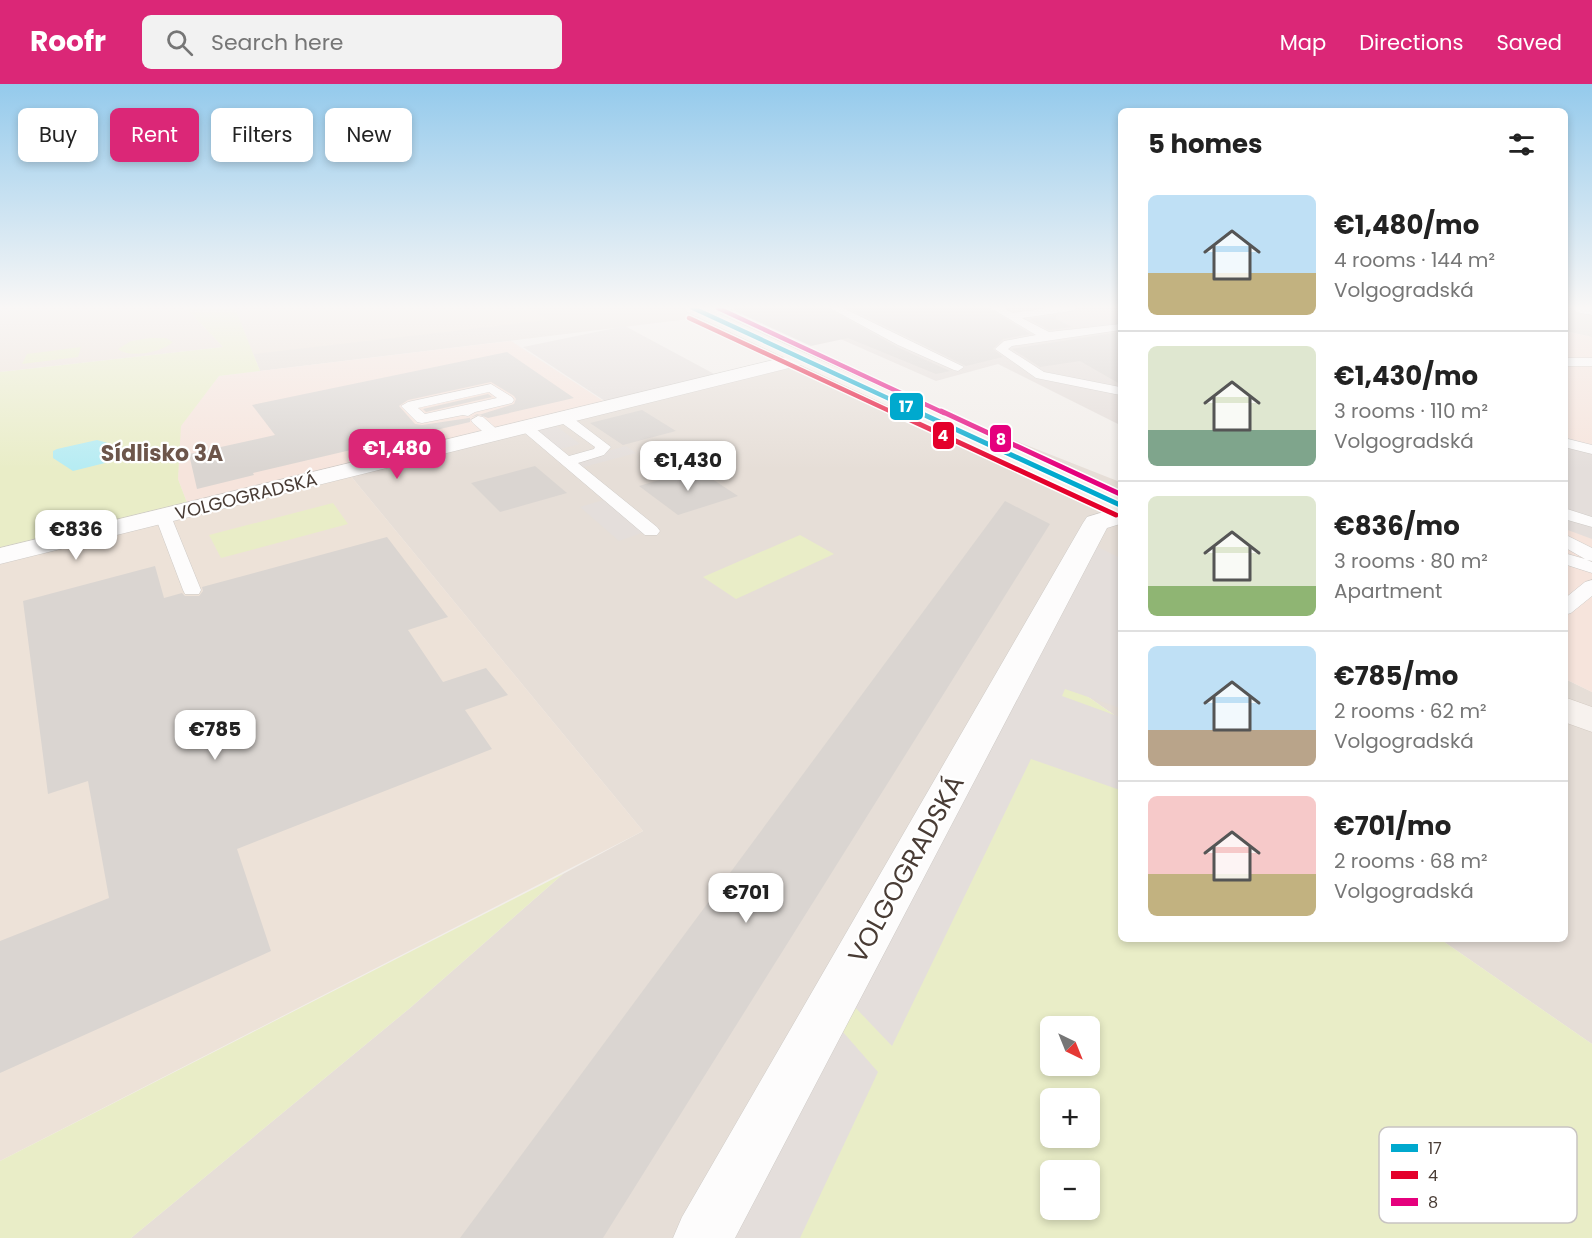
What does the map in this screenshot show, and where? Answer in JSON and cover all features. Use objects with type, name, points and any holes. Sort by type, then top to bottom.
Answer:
[{"type":"street","name":"VOLGOGRADSKÁ","points":[[0,556],[152,519],[477,419],[525,427],[790,362]]},
{"type":"street","points":[[808,362],[1118,504]]},
{"type":"street","name":"VOLGOGRADSKÁ","points":[[703,1238],[1096,523],[1118,516]]},
{"type":"street","points":[[1568,710],[1592,721]]},
{"type":"lane","points":[[946,362],[958,367]]},
{"type":"lane","points":[[1020,362],[1040,375],[1118,392]]},
{"type":"lane","points":[[1568,362],[1592,362]]},
{"type":"lane","points":[[491,388],[507,400],[477,419],[422,419],[408,406],[491,388]]},
{"type":"lane","points":[[564,418],[604,447],[599,452],[566,462]]},
{"type":"lane","points":[[525,427],[651,531]]},
{"type":"lane","points":[[1568,443],[1592,450]]},
{"type":"lane","points":[[1568,514],[1592,522]]},
{"type":"lane","points":[[152,519],[192,590]]},
{"type":"lane","points":[[1568,541],[1592,556]]},
{"type":"lane","points":[[1568,561],[1592,568]]},
{"type":"lane","points":[[1568,606],[1592,586]]},
{"type":"shaded area","points":[[0,362],[91,362],[0,372]]},
{"type":"shaded area","points":[[256,362],[336,362],[260,371]]},
{"type":"shaded area","points":[[337,362],[543,362],[608,404],[189,508],[178,479],[180,426],[219,376]]},
{"type":"shaded area","points":[[546,362],[692,362],[718,376],[608,403]]},
{"type":"shaded area","points":[[777,362],[816,362],[1118,481],[1118,718],[1022,651],[689,1238],[131,1238],[410,1008],[563,874],[643,831],[345,469]]},
{"type":"shaded area","points":[[892,362],[1118,362],[1118,424],[998,364],[936,381]]},
{"type":"shaded area","points":[[1568,362],[1592,362],[1592,692],[1568,680]]},
{"type":"shaded area","points":[[555,425],[580,444],[553,451],[529,432]]},
{"type":"shaded area","points":[[1568,438],[1592,445],[1592,539],[1568,530]]},
{"type":"shaded area","points":[[626,446],[636,453],[576,469],[566,462]]},
{"type":"shaded area","points":[[345,469],[643,831],[0,1161],[0,555]]},
{"type":"shaded area","points":[[610,498],[650,530],[619,541],[580,507]]},
{"type":"shaded area","points":[[1096,546],[1118,557],[1118,707],[1065,689],[1062,696],[1118,716],[1118,789],[1031,759],[892,1046],[850,1002],[1063,612]]},
{"type":"shaded area","points":[[1568,680],[1592,692],[1592,1044],[1444,942],[1568,942]]},
{"type":"shaded area","points":[[836,1024],[878,1072],[800,1238],[724,1238]]},
{"type":"green space","points":[[91,362],[256,362],[260,371],[219,376],[181,426],[178,479],[189,508],[0,554],[0,372]]},
{"type":"green space","points":[[333,503],[348,524],[221,558],[209,535]]},
{"type":"green space","points":[[800,535],[834,554],[736,599],[703,577]]},
{"type":"green space","points":[[1022,651],[1118,718],[1118,942],[1444,942],[1592,1044],[1592,1238],[690,1238]]},
{"type":"green space","points":[[563,874],[410,1008],[131,1238],[0,1238],[0,1161]]},
{"type":"water","points":[[97,440],[108,443],[112,452],[121,459],[73,471],[53,458],[53,451],[57,449]]},
{"type":"building","points":[[460,362],[521,362],[574,398],[488,418],[479,415],[514,404],[516,399],[491,382],[408,400],[399,406],[415,424],[422,425],[471,417],[470,422],[253,473],[254,475],[197,489],[189,454],[275,435],[252,405]]},
{"type":"building","points":[[906,362],[930,362],[950,371],[936,374]]},
{"type":"building","points":[[958,362],[983,362],[966,366]]},
{"type":"building","points":[[1032,362],[1074,362],[1040,367]]},
{"type":"building","points":[[1081,362],[1118,362],[1118,383]]},
{"type":"building","points":[[488,394],[492,397],[426,412],[423,409]]},
{"type":"building","points":[[642,410],[676,431],[623,445],[590,423]]},
{"type":"building","points":[[535,466],[567,493],[500,512],[471,483]]},
{"type":"building","points":[[697,469],[738,496],[678,515],[639,486]]},
{"type":"building","points":[[1005,501],[1050,524],[603,1238],[460,1238]]},
{"type":"building","points":[[387,537],[448,617],[408,630],[443,682],[486,668],[508,695],[465,710],[492,749],[237,849],[271,951],[0,1073],[0,941],[109,898],[88,781],[48,794],[23,601],[155,566],[164,598],[182,593],[185,596],[199,596],[203,591],[202,587]]},
{"type":"transit line","name":"4","points":[[784,362],[1116,515]]},
{"type":"transit line","name":"17","points":[[810,362],[1118,504]]},
{"type":"transit line","name":"8","points":[[834,362],[1118,493]]},
{"type":"district","name":"Sídlisko 3A","points":[[162,453]]}]
